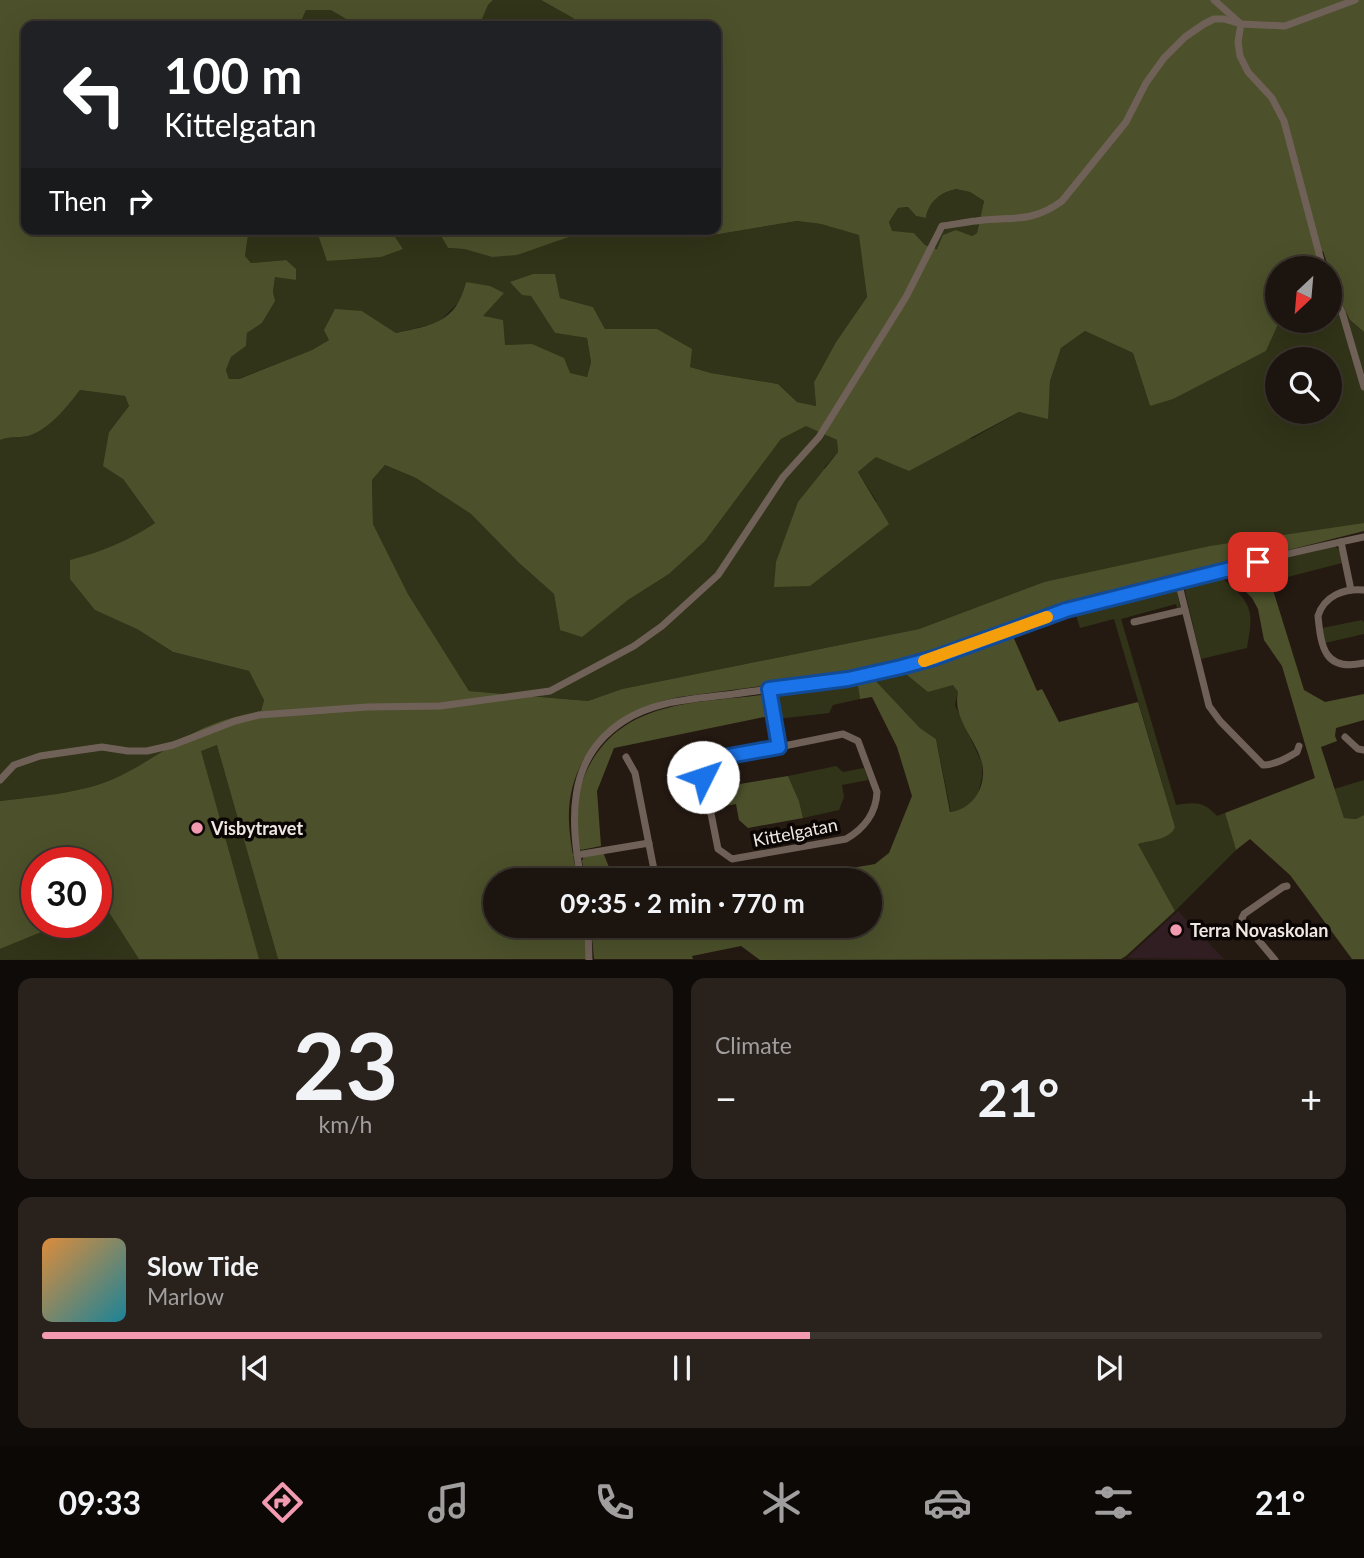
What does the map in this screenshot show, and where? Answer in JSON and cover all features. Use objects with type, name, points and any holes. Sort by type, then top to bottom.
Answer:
[{"type":"street","points":[[1214,0],[1241,24]]},
{"type":"street","points":[[0,780],[14,765],[40,756],[102,747],[147,751],[173,745],[235,721],[259,715],[367,707],[440,706],[550,691],[649,637],[718,575],[783,477],[820,437],[906,297],[942,226],[1031,217],[1062,201],[1126,122],[1152,73],[1175,46],[1204,23],[1224,19],[1241,24],[1285,26],[1355,0]]},
{"type":"street","points":[[1241,24],[1238,42],[1243,65],[1272,98],[1284,121],[1320,256]]},
{"type":"street","points":[[1342,312],[1364,387]]},
{"type":"street","points":[[579,868],[573,812],[579,779],[599,743],[615,727],[636,714],[656,706],[848,679],[901,667],[934,658],[1066,610],[1364,537]]},
{"type":"street","points":[[1341,542],[1351,590]]},
{"type":"street","points":[[1178,582],[1205,696],[1212,711],[1263,765],[1271,765],[1290,756],[1297,752],[1299,746]]},
{"type":"street","points":[[1364,590],[1351,590],[1328,598],[1320,608],[1318,619],[1324,650],[1329,658],[1343,666],[1364,663]]},
{"type":"street","points":[[1134,622],[1185,610]]},
{"type":"street","points":[[769,689],[779,747]]},
{"type":"street","name":"Kittelgatan","points":[[839,734],[854,737],[860,745],[877,792],[868,822],[846,839],[732,859],[721,853],[716,843],[704,772],[710,762],[718,758],[779,747],[839,734]]},
{"type":"street","points":[[1345,737],[1358,749],[1364,750]]},
{"type":"street","points":[[626,757],[635,772],[654,868]]},
{"type":"street","points":[[577,855],[649,844]]},
{"type":"street","points":[[1275,960],[1242,918],[1244,914],[1287,886]]},
{"type":"street","points":[[588,938],[589,960]]},
{"type":"shaded area","name":"Terra Novaskolan","points":[[1178,911],[1224,959],[1127,958]]},
{"type":"green space","points":[[0,0],[493,0],[481,21],[350,21],[331,10],[306,10],[301,21],[21,21],[21,235],[248,235],[245,256],[251,263],[286,260],[296,269],[296,280],[275,277],[275,301],[262,323],[247,333],[246,346],[231,357],[226,370],[229,379],[239,379],[312,350],[329,340],[324,330],[335,309],[362,311],[396,333],[441,320],[456,306],[466,282],[490,286],[504,293],[483,316],[503,320],[505,345],[532,344],[564,358],[570,373],[587,377],[591,362],[587,338],[555,333],[531,296],[522,295],[510,282],[533,274],[555,274],[560,298],[593,307],[605,329],[657,329],[692,349],[690,367],[778,384],[797,402],[816,406],[814,382],[836,342],[867,297],[859,235],[821,224],[797,221],[721,234],[721,21],[577,21],[541,0],[1364,0],[1364,332],[1350,320],[1342,303],[1342,256],[1325,256],[1323,251],[1318,256],[1265,256],[1265,333],[1274,333],[1265,352],[1173,399],[1150,406],[1133,353],[1085,331],[1061,348],[1050,381],[1048,419],[1019,412],[909,471],[876,457],[858,472],[889,524],[810,586],[774,587],[776,562],[798,502],[838,452],[837,440],[806,426],[781,439],[705,541],[669,574],[628,600],[582,637],[560,630],[554,594],[471,514],[416,478],[385,465],[372,480],[373,524],[408,594],[469,691],[588,701],[622,689],[919,629],[1044,582],[1210,546],[1364,523],[1364,531],[1064,607],[934,652],[847,675],[679,697],[635,712],[600,738],[576,775],[570,798],[569,822],[576,868],[483,868],[483,938],[586,938],[587,959],[278,959],[217,745],[201,751],[259,959],[139,959],[112,917],[112,847],[21,847],[21,938],[27,938],[0,949],[0,801],[71,791],[111,780],[207,726],[261,711],[264,700],[249,671],[173,652],[137,629],[95,610],[70,579],[70,560],[114,545],[155,523],[123,479],[103,466],[109,432],[129,406],[125,396],[80,390],[51,423],[28,436],[0,440]],"holes":[[[956,189],[970,192],[984,201],[977,233],[972,236],[956,230],[943,235],[937,249],[925,245],[914,233],[892,231],[889,222],[898,208],[908,207],[916,216],[926,218],[929,207],[940,195]]]},
{"type":"green space","points":[[493,0],[541,0],[577,21],[481,21]]},
{"type":"green space","points":[[306,10],[332,10],[350,21],[301,21]]},
{"type":"green space","points":[[956,189],[970,192],[984,201],[977,233],[971,236],[956,230],[938,249],[925,245],[914,233],[892,232],[889,222],[898,208],[908,207],[916,216],[926,218],[929,207],[936,199]]},
{"type":"green space","points":[[797,221],[821,224],[860,235],[867,297],[836,342],[814,382],[816,406],[797,402],[778,384],[690,367],[657,329],[605,329],[593,307],[560,298],[555,275],[531,296],[555,333],[587,338],[591,362],[587,377],[569,373],[504,345],[482,317],[503,293],[466,282],[461,300],[438,323],[396,333],[362,311],[329,340],[312,350],[238,379],[229,379],[226,370],[231,357],[246,346],[247,333],[262,323],[274,301],[275,276],[296,280],[286,260],[251,263],[245,256],[248,235],[318,235],[328,261],[403,249],[394,235],[440,235],[448,248],[464,249],[492,257],[572,235],[701,237]]},
{"type":"green space","points":[[318,235],[394,235],[403,249],[381,257],[327,261]]},
{"type":"green space","points":[[440,235],[574,235],[517,255],[492,257],[464,249],[448,248]]},
{"type":"green space","points":[[608,235],[648,235],[624,237]]},
{"type":"green space","points":[[1342,301],[1350,320],[1364,332],[1364,523],[1044,582],[919,629],[622,689],[588,701],[469,691],[408,594],[373,524],[372,480],[385,465],[416,478],[471,514],[554,594],[560,630],[628,600],[669,574],[705,541],[781,439],[807,425],[837,440],[838,452],[824,468],[877,502],[858,472],[876,457],[973,438],[1019,412],[1047,418],[1050,381],[1061,348],[1085,331],[1133,353],[1150,406],[1265,351],[1265,424],[1342,424],[1342,347],[1268,347],[1274,333],[1342,333]]},
{"type":"green space","points":[[80,390],[125,396],[129,406],[109,432],[123,479],[155,523],[114,545],[71,560],[137,629],[173,652],[249,671],[264,699],[261,711],[207,726],[111,780],[71,791],[0,801],[0,440],[28,436],[43,429],[64,410]]},
{"type":"green space","points":[[1334,546],[1339,549],[1342,563],[1272,581],[1265,564]]},
{"type":"green space","points":[[1265,564],[1304,690],[1325,702],[1364,694],[1364,720],[1336,728],[1337,741],[1321,747],[1344,818],[1356,819],[1364,815],[1364,959],[1352,959],[1290,875],[1250,839],[1236,850],[1225,813],[1315,778],[1282,666],[1264,640],[1258,609],[1252,598],[1227,573]]},
{"type":"green space","points":[[1217,576],[1239,593],[1248,607],[1250,629],[1247,648],[1201,659],[1184,587],[1187,583]]},
{"type":"green space","points":[[1172,587],[1177,590],[1180,607],[1177,608],[1176,604],[1121,619],[1176,805],[1199,804],[1217,816],[1225,813],[1236,850],[1175,911],[1138,844],[1167,836],[1175,827],[1114,619],[1080,628],[1075,612]]},
{"type":"green space","points":[[1362,620],[1364,634],[1325,643],[1322,628]]},
{"type":"green space","points":[[1012,634],[1037,691],[1042,689],[1059,722],[1138,702],[1175,827],[1165,837],[1138,844],[1175,911],[1126,956],[1121,959],[760,960],[741,946],[692,956],[693,959],[594,959],[592,938],[882,938],[882,868],[852,868],[875,864],[889,853],[912,796],[897,747],[872,697],[860,699],[857,680],[872,677],[920,728],[936,739],[950,812],[972,802],[980,788],[983,772],[979,754],[961,720],[958,692],[953,685],[928,692],[901,670],[936,663]]},
{"type":"green space","points":[[901,670],[953,684],[958,692],[955,705],[982,763],[978,795],[965,810],[951,813],[936,739],[920,728],[872,677]]},
{"type":"green space","points":[[857,680],[860,699],[833,705],[829,713],[777,719],[773,700],[779,691]]},
{"type":"green space","points":[[761,695],[767,699],[769,716],[614,748],[597,791],[601,846],[581,850],[577,847],[576,812],[587,770],[608,740],[626,725],[667,708]]},
{"type":"green space","name":"Visbytravet","points":[[218,745],[278,959],[0,960],[0,949],[27,938],[112,938],[112,895],[201,750]]},
{"type":"green space","points":[[836,766],[843,772],[864,768],[868,780],[842,785],[844,797],[839,810],[803,818],[788,776]]},
{"type":"green space","points":[[788,776],[803,818],[748,828],[739,820],[736,804],[713,808],[712,800],[734,795],[740,784]]},
{"type":"green space","points":[[1364,780],[1364,815],[1356,819],[1344,818],[1334,789]]},
{"type":"green space","points":[[603,852],[609,868],[583,868],[584,856]]},
{"type":"slow traffic","points":[[924,661],[1047,617]]},
{"type":"place","name":"Visbytravet","points":[[197,828]]},
{"type":"place","name":"Terra Novaskolan","points":[[1176,930]]},
{"type":"route","points":[[703,777],[706,768],[718,758],[779,747],[769,689],[848,679],[901,667],[934,658],[1066,610],[1258,562]]}]
